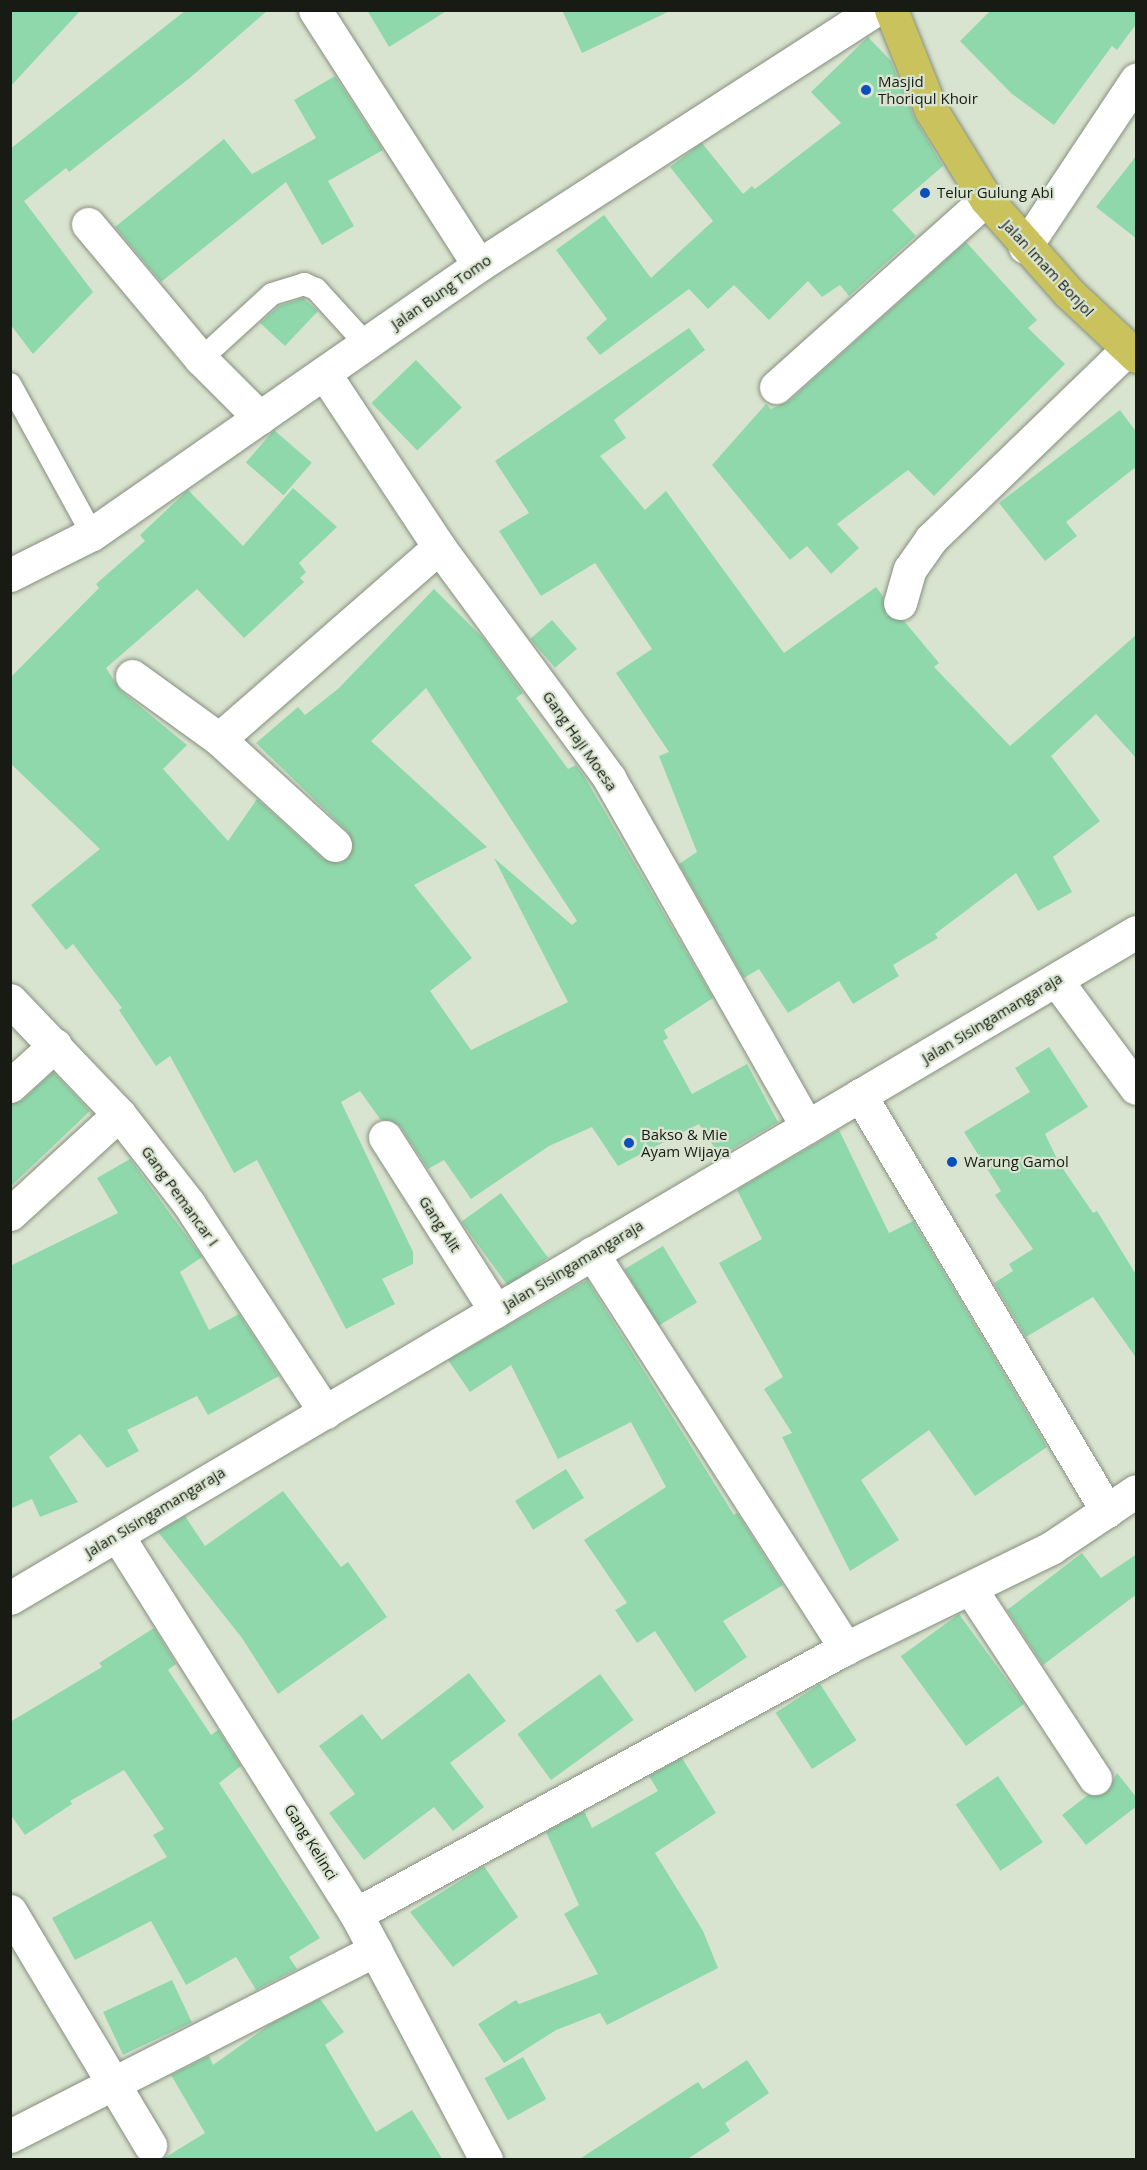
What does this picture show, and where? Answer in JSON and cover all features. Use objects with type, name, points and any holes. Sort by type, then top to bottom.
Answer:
[{"type":"highway","name":"Jalan Imam Bonjol","points":[[891,10],[931,110],[986,199],[1025,247],[1132,352]]},
{"type":"street","points":[[315,10],[479,265]]},
{"type":"street","name":"Jalan Bung Tomo","points":[[10,575],[92,534],[479,265],[873,10]]},
{"type":"street","points":[[1025,247],[1137,80]]},
{"type":"street","points":[[776,387],[986,199]]},
{"type":"street","points":[[88,224],[201,359],[260,418]]},
{"type":"street","points":[[900,603],[910,569],[931,539],[1132,352]]},
{"type":"street","name":"Gang Haji Moesa","points":[[324,373],[439,547],[609,778],[807,1127]]},
{"type":"street","points":[[219,739],[439,547]]},
{"type":"street","points":[[132,676],[219,739],[335,845]]},
{"type":"street","name":"Jalan Sisingamangaraja","points":[[10,1598],[1137,932]]},
{"type":"street","points":[[1056,980],[1137,1088]]},
{"type":"street","name":"Gang Pemancar I","points":[[10,1000],[119,1114],[189,1204],[324,1412]]},
{"type":"street","points":[[10,1086],[55,1045]]},
{"type":"street","points":[[860,1095],[1107,1510]]},
{"type":"street","points":[[10,1214],[119,1114]]},
{"type":"street","name":"Gang Alit","points":[[385,1137],[496,1311]]},
{"type":"street","points":[[592,1253],[846,1648]]},
{"type":"street","points":[[356,1914],[846,1648],[972,1591],[1051,1548],[1137,1491]]},
{"type":"street","name":"Gang Kelinci","points":[[117,1535],[356,1914],[486,2160]]},
{"type":"street","points":[[972,1591],[1095,1778]]},
{"type":"street","points":[[10,1911],[117,2084],[150,2145]]},
{"type":"street","points":[[10,2136],[117,2084],[375,1950]]},
{"type":"lane","points":[[201,359],[272,294],[304,284],[316,289],[366,344]]},
{"type":"lane","points":[[10,384],[92,534]]},
{"type":"building","points":[[10,10],[81,10],[10,87]]},
{"type":"building","points":[[186,10],[268,10],[191,77],[69,172],[66,168],[24,201],[93,292],[33,354],[10,324],[10,149]]},
{"type":"building","points":[[367,10],[448,10],[389,47]]},
{"type":"building","points":[[562,10],[672,10],[582,53]]},
{"type":"building","points":[[991,10],[1137,10],[1137,23],[1117,50],[1112,46],[1054,125],[1011,93],[960,41]]},
{"type":"building","points":[[868,37],[891,61],[914,117],[943,166],[892,210],[916,236],[849,296],[840,285],[822,297],[808,281],[769,320],[734,285],[708,309],[689,289],[600,355],[586,338],[607,319],[556,250],[604,215],[651,278],[713,221],[670,167],[702,143],[743,194],[752,186],[755,189],[841,123],[811,92]]},
{"type":"building","points":[[335,76],[383,150],[328,181],[354,226],[322,245],[286,182],[161,282],[115,227],[224,139],[252,174],[316,138],[294,100]]},
{"type":"building","points":[[1137,155],[1137,239],[1096,207]]},
{"type":"building","points":[[966,242],[1037,320],[1028,328],[1065,364],[934,496],[908,470],[837,524],[859,548],[831,574],[807,546],[790,560],[712,465],[766,404],[771,409],[789,401]]},
{"type":"building","points":[[303,298],[318,311],[285,346],[260,323],[279,306]]},
{"type":"building","points":[[689,328],[705,350],[614,420],[626,438],[600,456],[645,510],[666,491],[784,653],[876,587],[883,596],[886,615],[904,621],[939,663],[934,667],[1010,746],[1137,634],[1137,759],[1096,714],[1051,756],[1100,821],[1053,857],[1072,892],[1038,911],[1016,873],[935,934],[938,938],[893,965],[899,976],[853,1004],[839,981],[788,1013],[759,969],[744,978],[679,864],[697,852],[659,756],[669,752],[616,673],[652,649],[595,563],[541,596],[499,531],[529,513],[495,461]]},
{"type":"building","points":[[416,360],[462,407],[417,451],[371,403]]},
{"type":"building","points":[[1120,410],[1137,433],[1137,466],[1066,522],[1077,536],[1045,561],[999,503]]},
{"type":"building","points":[[274,430],[312,463],[284,495],[246,462]]},
{"type":"building","points":[[293,488],[337,527],[299,563],[306,572],[300,578],[304,582],[244,638],[197,589],[106,668],[121,691],[187,745],[163,769],[228,841],[257,799],[323,859],[340,863],[348,858],[353,848],[348,832],[256,743],[298,707],[305,715],[338,689],[434,589],[483,638],[523,693],[516,698],[568,769],[576,765],[584,776],[713,998],[664,1030],[668,1038],[663,1041],[692,1094],[747,1064],[778,1122],[720,1156],[699,1124],[618,1166],[592,1127],[549,1146],[471,1199],[444,1160],[428,1169],[400,1126],[380,1119],[360,1091],[341,1102],[413,1252],[413,1264],[382,1279],[395,1304],[346,1329],[257,1160],[234,1173],[170,1056],[156,1066],[119,1010],[122,1008],[73,944],[66,950],[31,905],[100,849],[10,763],[10,678],[99,588],[96,584],[145,541],[140,535],[188,490],[243,546]],"holes":[[[426,688],[577,921],[572,925],[494,858],[568,1002],[471,1050],[430,991],[472,958],[414,885],[487,847],[371,741]]]},
{"type":"building","points":[[552,620],[577,649],[555,668],[530,639]]},
{"type":"building","points":[[1049,1047],[1088,1107],[1045,1134],[1059,1163],[1093,1213],[1097,1211],[1137,1276],[1137,1359],[1093,1297],[1026,1337],[994,1283],[1013,1271],[1009,1264],[1033,1249],[995,1195],[1001,1191],[964,1132],[1030,1092],[1015,1068]]},
{"type":"building","points":[[53,1072],[90,1111],[10,1187],[10,1104],[23,1100]]},
{"type":"building","points":[[839,1130],[889,1233],[913,1221],[1047,1447],[975,1496],[929,1430],[861,1480],[899,1540],[850,1571],[782,1437],[792,1433],[764,1389],[783,1377],[719,1263],[762,1239],[737,1190]]},
{"type":"building","points":[[130,1159],[202,1257],[180,1272],[209,1330],[239,1314],[279,1376],[208,1415],[197,1396],[127,1430],[139,1451],[107,1468],[80,1434],[49,1457],[78,1502],[40,1517],[32,1499],[10,1509],[10,1266],[118,1213],[97,1178]]},
{"type":"building","points":[[501,1193],[548,1258],[508,1287],[461,1222]]},
{"type":"building","points":[[663,1246],[697,1303],[658,1326],[624,1269]]},
{"type":"building","points":[[587,1280],[734,1515],[737,1513],[783,1585],[723,1621],[747,1657],[695,1692],[655,1631],[637,1643],[615,1610],[627,1603],[584,1540],[666,1487],[631,1422],[558,1459],[511,1365],[470,1392],[448,1360]]},
{"type":"building","points":[[566,1469],[584,1498],[533,1530],[515,1501]]},
{"type":"building","points":[[283,1491],[341,1567],[348,1562],[387,1617],[278,1694],[242,1638],[158,1532],[185,1516],[205,1546]]},
{"type":"building","points":[[1082,1553],[1101,1578],[1137,1554],[1137,1594],[1043,1665],[1007,1610]]},
{"type":"building","points":[[959,1614],[1024,1704],[966,1746],[901,1656]]},
{"type":"building","points":[[154,1628],[176,1664],[168,1670],[211,1735],[218,1730],[241,1766],[219,1783],[320,1938],[289,1957],[297,1969],[256,1990],[236,1957],[186,1985],[151,1921],[75,1960],[52,1918],[167,1857],[153,1835],[164,1829],[124,1770],[70,1801],[72,1804],[25,1835],[10,1814],[10,1722],[102,1667],[99,1663]]},
{"type":"building","points":[[469,1673],[506,1721],[450,1763],[484,1807],[453,1831],[434,1807],[364,1860],[329,1813],[355,1794],[319,1746],[362,1714],[382,1740]]},
{"type":"building","points":[[600,1674],[634,1720],[551,1780],[517,1734]]},
{"type":"building","points":[[820,1684],[856,1740],[812,1769],[776,1713]]},
{"type":"building","points":[[682,1758],[716,1813],[655,1853],[703,1931],[718,1968],[607,2025],[600,2013],[556,2030],[504,2063],[478,2024],[516,2000],[519,2004],[598,1974],[564,1914],[579,1905],[546,1832],[584,1811],[592,1828],[658,1791],[649,1776]]},
{"type":"building","points":[[1117,1773],[1137,1798],[1137,1806],[1086,1845],[1062,1815],[1088,1795],[1106,1793]]},
{"type":"building","points":[[998,1776],[1043,1842],[1000,1871],[956,1805]]},
{"type":"building","points":[[484,1866],[518,1917],[453,1967],[410,1912]]},
{"type":"building","points":[[172,1980],[192,2023],[123,2055],[103,2012]]},
{"type":"building","points":[[320,1999],[344,2032],[325,2045],[376,2132],[412,2110],[443,2160],[161,2160],[205,2133],[171,2075],[209,2056],[213,2065],[272,2023]]},
{"type":"building","points":[[523,2057],[546,2099],[508,2120],[485,2078]]},
{"type":"building","points":[[747,2060],[769,2093],[725,2123],[730,2131],[686,2160],[578,2160],[698,2082],[703,2089]]},
{"type":"place","name":"Masjid Thoriqul Khoir","points":[[866,90]]},
{"type":"place","name":"Telur Gulung Abi","points":[[925,193]]},
{"type":"place","name":"Bakso & Mie Ayam Wijaya","points":[[629,1143]]},
{"type":"place","name":"Warung Gamol","points":[[952,1162]]}]
